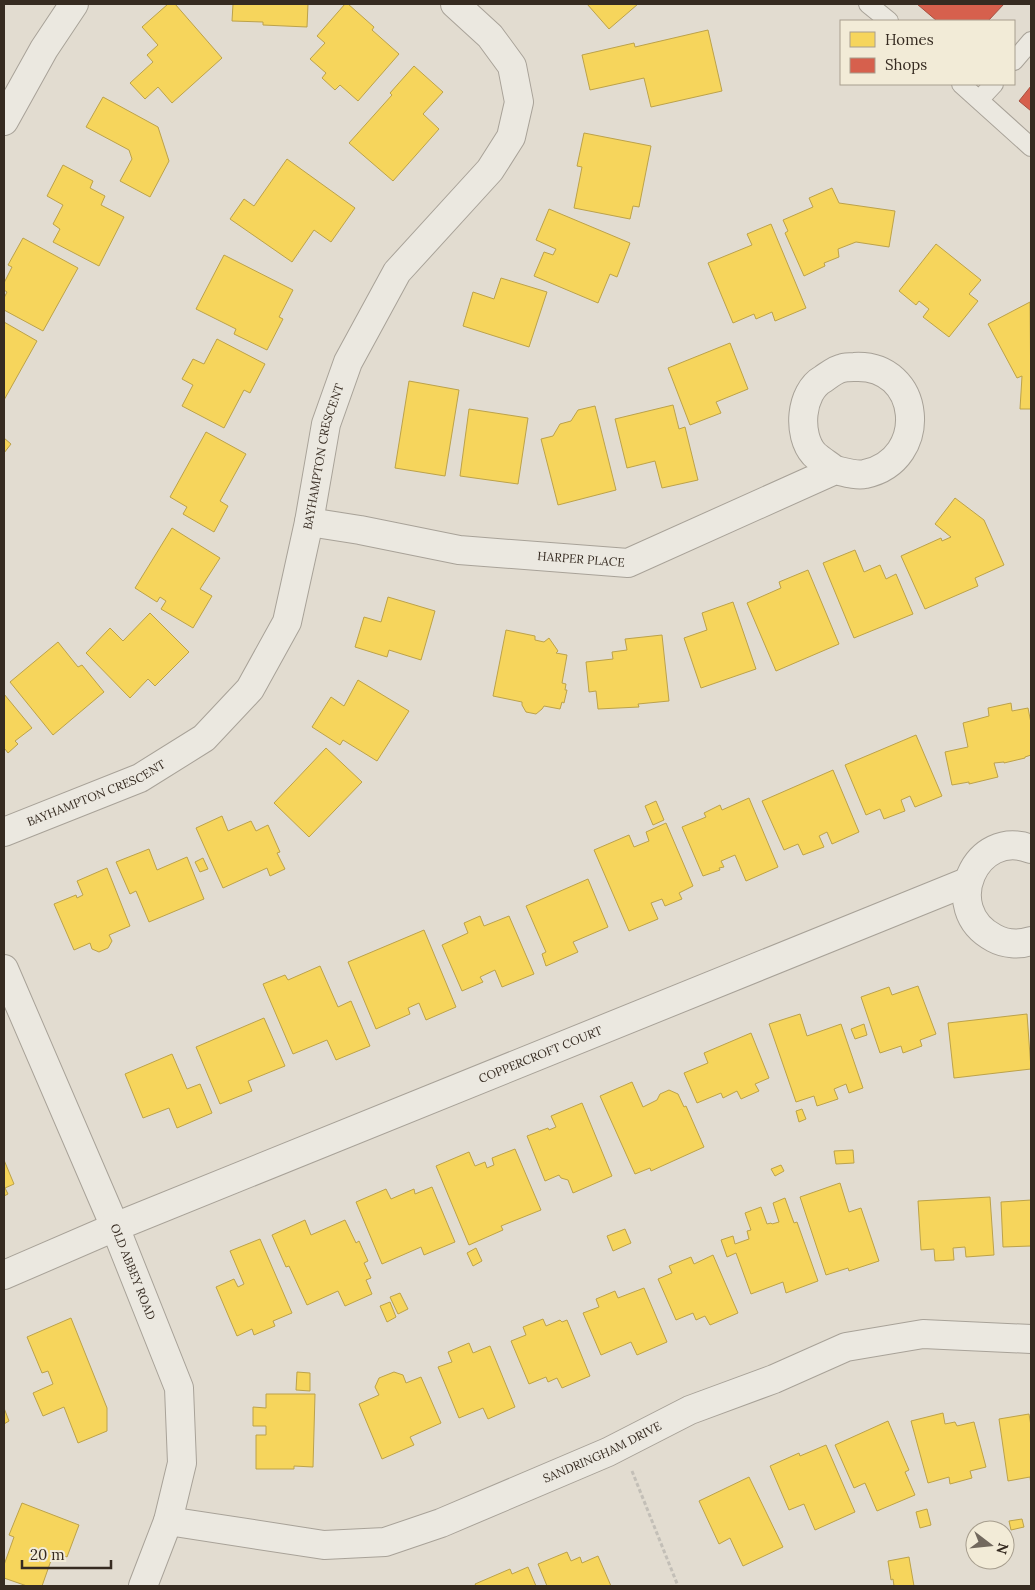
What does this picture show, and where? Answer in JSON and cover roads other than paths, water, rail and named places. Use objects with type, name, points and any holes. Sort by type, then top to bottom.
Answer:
[{"type":"street","points":[[4,121],[44,49],[74,4]]},
{"type":"street","name":"BAYHAMPTON CRESCENT","points":[[4,832],[140,778],[204,738],[250,689],[287,622],[309,522],[326,424],[348,362],[397,272],[490,170],[510,137],[519,102],[512,66],[490,36],[455,4]]},
{"type":"street","name":"HARPER PLACE","points":[[309,522],[459,550],[628,563],[835,470]]},
{"type":"street","points":[[1031,849],[1022,846],[1006,846],[992,851],[978,862],[968,882],[966,900],[973,921],[985,934],[1008,944],[1026,943],[1031,940]]},
{"type":"street","name":"COPPERCROFT COURT","points":[[4,1275],[115,1227],[968,882]]},
{"type":"street","name":"OLD ABBEY ROAD","points":[[4,969],[115,1227],[179,1388],[182,1463],[168,1521],[143,1586]]},
{"type":"street","name":"SANDRINGHAM DRIVE","points":[[168,1521],[324,1545],[385,1542],[441,1523],[608,1452],[690,1410],[774,1379],[846,1347],[923,1334],[1031,1339]]},
{"type":"lane","points":[[868,4],[888,20]]},
{"type":"lane","points":[[1015,60],[1031,41]]},
{"type":"lane","points":[[962,85],[1031,146]]},
{"type":"lane","points":[[979,100],[993,85]]}]
